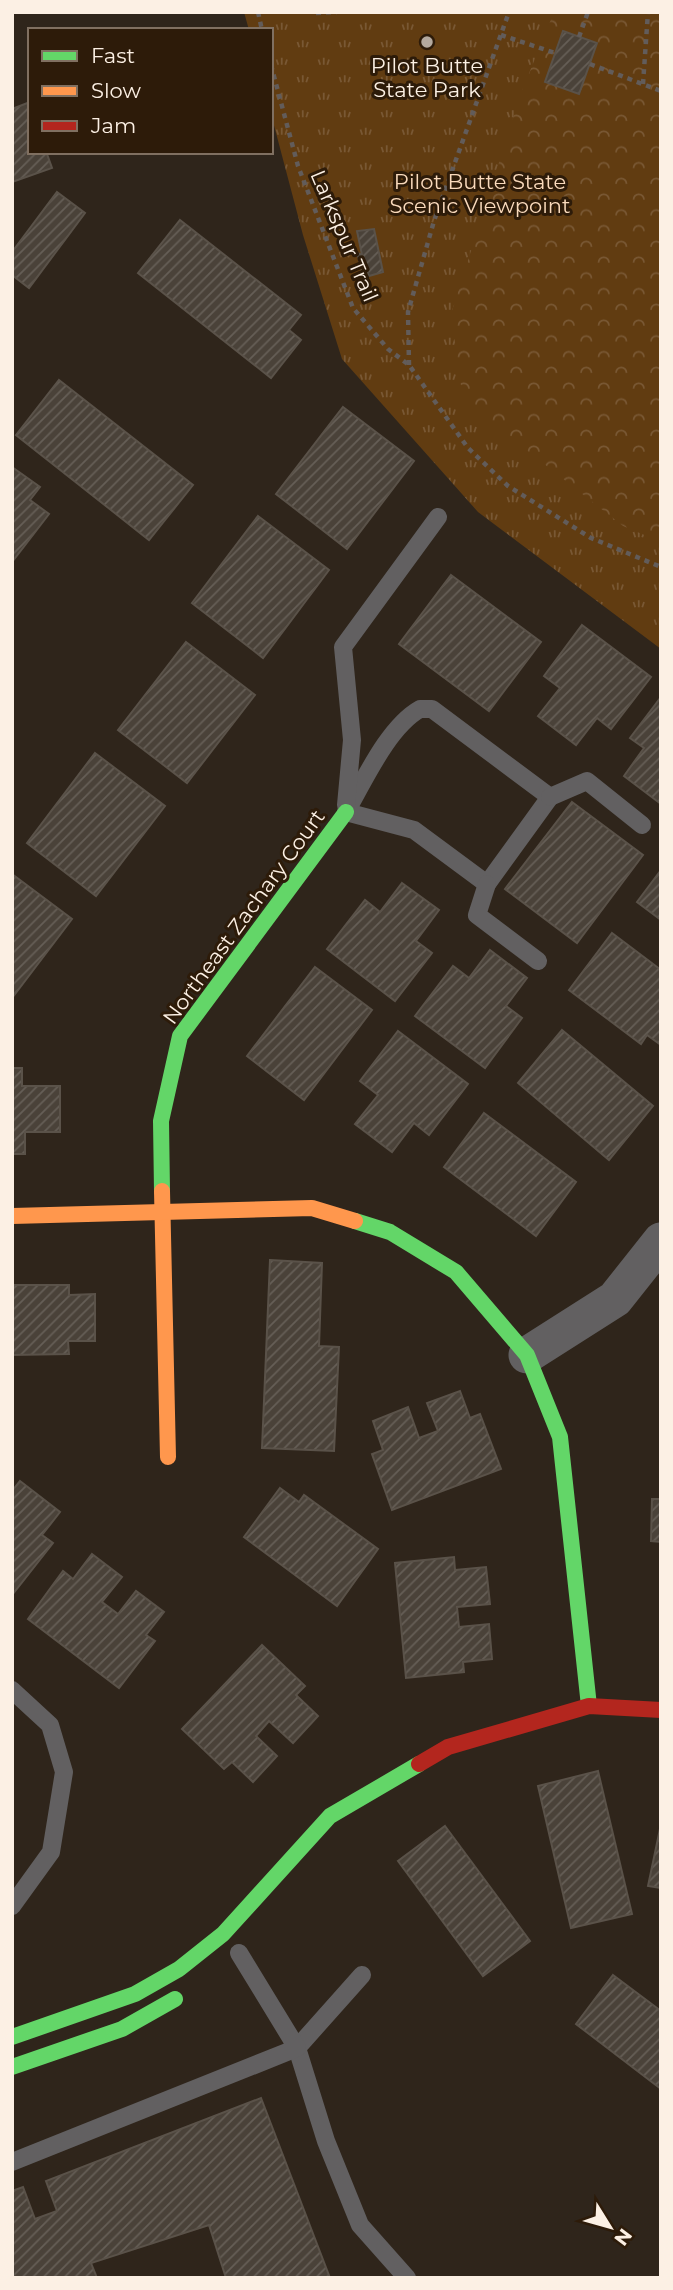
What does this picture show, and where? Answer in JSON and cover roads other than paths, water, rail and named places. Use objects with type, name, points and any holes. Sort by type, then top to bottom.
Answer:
[{"type":"street","name":"Northeast Zachary Court","points":[[168,1457],[161,1121],[180,1036],[346,812]]},
{"type":"street","points":[[12,1216],[312,1209],[390,1232],[456,1272],[527,1355],[560,1437],[589,1706]]},
{"type":"street","points":[[527,1355],[615,1299],[661,1241]]},
{"type":"street","points":[[12,2037],[135,1993],[179,1969],[223,1934],[330,1816],[449,1747],[589,1706],[661,1710]]},
{"type":"street","points":[[356,1821],[389,1782]]},
{"type":"street","points":[[223,1966],[243,1948]]},
{"type":"street","points":[[12,2067],[122,2029],[186,1992]]},
{"type":"lane","points":[[346,812],[352,740],[343,647],[438,517]]},
{"type":"lane","points":[[346,812],[407,716],[420,709],[432,709],[550,797]]},
{"type":"lane","points":[[538,961],[477,915],[486,884],[550,797],[587,781],[642,825]]},
{"type":"lane","points":[[346,812],[414,830],[486,884]]},
{"type":"lane","points":[[12,1690],[50,1725],[64,1772],[51,1852],[12,1906]]},
{"type":"lane","points":[[243,1948],[297,2048],[326,2141],[360,2225],[407,2278]]},
{"type":"lane","points":[[12,2162],[297,2048],[362,1975]]},
{"type":"place","name":"Pilot Butte State Park","points":[[427,42]]},
{"type":"park label","name":"Pilot Butte State Scenic Viewpoint","points":[[480,194]]}]
